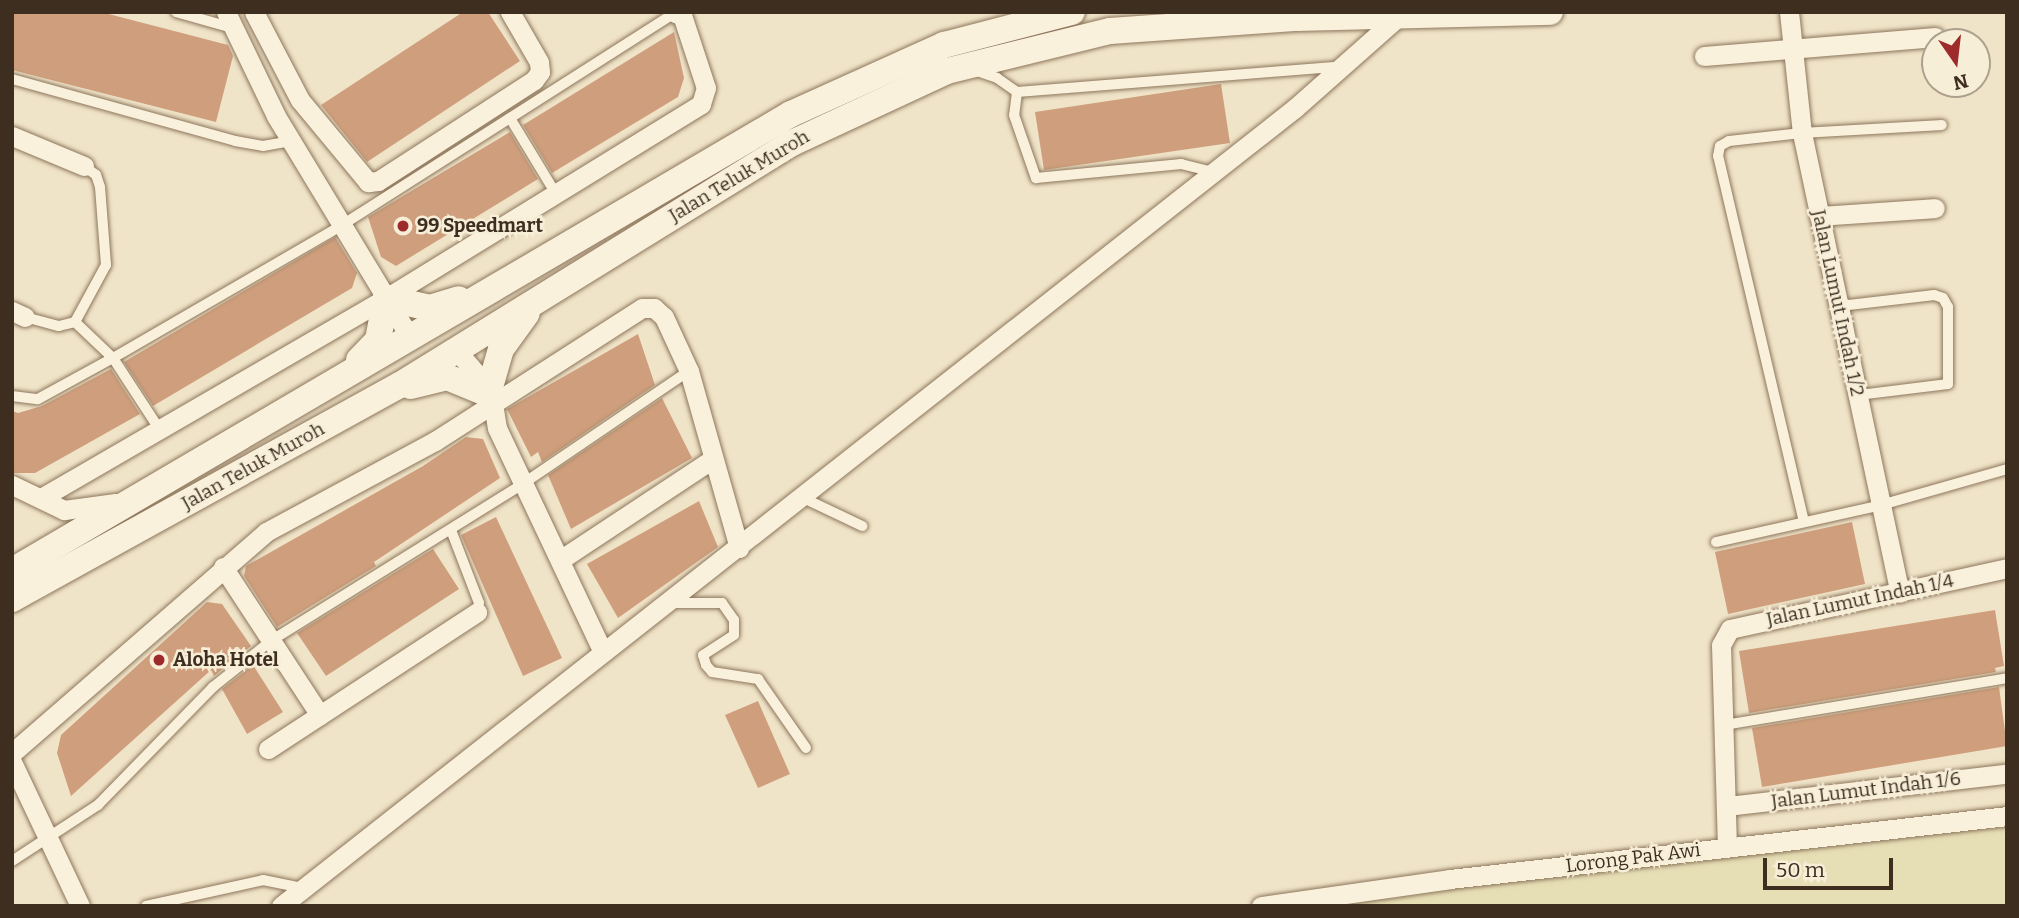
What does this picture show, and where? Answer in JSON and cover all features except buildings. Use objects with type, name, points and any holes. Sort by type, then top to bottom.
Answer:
[{"type":"main road","name":"Jalan Teluk Muroh","points":[[13,592],[43,555],[323,391],[491,287],[719,153],[862,80],[944,45],[1072,12]]},
{"type":"main road","name":"Jalan Teluk Muroh","points":[[13,592],[389,391],[792,143],[947,71],[1110,31],[1214,22],[1550,12]]},
{"type":"main road","points":[[323,391],[371,350],[382,328],[386,298],[430,308],[491,287]]},
{"type":"main road","points":[[389,391],[447,377],[490,398],[501,349],[541,296]]},
{"type":"main road","points":[[389,391],[408,365],[410,337],[456,350],[454,321],[461,306]]},
{"type":"street","points":[[254,12],[300,100],[368,182],[534,80],[539,62],[510,12]]},
{"type":"street","name":"Jalan Lumut Indah 1/2","points":[[1789,12],[1790,51],[1802,133],[1900,593]]},
{"type":"street","points":[[41,498],[158,427],[386,298],[707,97],[682,15],[675,13]]},
{"type":"street","points":[[281,906],[739,548],[1212,172],[1344,66],[1399,16]]},
{"type":"street","points":[[229,20],[291,141],[410,337]]},
{"type":"street","points":[[1704,56],[1921,38]]},
{"type":"street","points":[[12,136],[84,166]]},
{"type":"street","points":[[1819,216],[1935,208]]},
{"type":"street","points":[[12,753],[222,567],[266,532],[435,441],[490,398],[642,308],[654,308],[664,317],[689,371],[739,548]]},
{"type":"street","points":[[456,350],[490,398],[497,428],[603,652]]},
{"type":"street","points":[[560,560],[712,460]]},
{"type":"street","points":[[12,485],[64,510],[97,509],[143,495]]},
{"type":"street","points":[[43,555],[60,531],[64,510]]},
{"type":"street","points":[[222,567],[320,715]]},
{"type":"street","name":"Jalan Lumut Indah 1/4","points":[[1724,724],[1721,645],[1730,629],[2007,568]]},
{"type":"street","points":[[268,749],[477,612]]},
{"type":"street","points":[[1724,724],[1727,847]]},
{"type":"street","points":[[12,762],[80,906]]},
{"type":"street","name":"Jalan Lumut Indah 1/6","points":[[1727,806],[2005,774]]},
{"type":"street","name":"Lorong Pak Awi","points":[[1261,906],[1727,847],[2007,816]]},
{"type":"lane","points":[[176,12],[229,20]]},
{"type":"lane","points":[[12,396],[37,399],[113,358],[342,225],[675,13]]},
{"type":"lane","points":[[947,71],[985,73],[1017,92],[1344,66]]},
{"type":"lane","points":[[12,79],[235,141],[263,146],[291,141]]},
{"type":"lane","points":[[1017,92],[1014,115],[1036,178],[1181,164],[1212,172]]},
{"type":"lane","points":[[510,118],[556,194]]},
{"type":"lane","points":[[1804,522],[1718,156],[1720,146],[1729,141],[1802,133],[1942,125]]},
{"type":"lane","points":[[19,314],[59,326],[75,322],[106,265],[100,187],[96,175],[84,166]]},
{"type":"lane","points":[[1840,306],[1934,295],[1943,298],[1948,307],[1948,384],[1858,395]]},
{"type":"lane","points":[[75,322],[113,358],[158,427]]},
{"type":"lane","points":[[12,861],[50,839],[98,805],[213,687],[272,640],[524,483],[689,371]]},
{"type":"lane","points":[[1716,542],[1881,505],[2007,469]]},
{"type":"lane","points":[[801,497],[862,526]]},
{"type":"lane","points":[[451,530],[479,603],[477,612]]},
{"type":"lane","points":[[668,603],[722,603],[734,620],[734,635],[704,655],[706,664],[712,672],[758,679],[806,748]]},
{"type":"lane","points":[[1724,724],[2007,677]]},
{"type":"lane","points":[[146,906],[263,880],[304,888]]},
{"type":"shaded area","points":[[2007,816],[2007,906],[1261,906]]},
{"type":"place","name":"99 Speedmart","points":[[403,226]]},
{"type":"place","name":"Aloha Hotel","points":[[159,660]]}]
